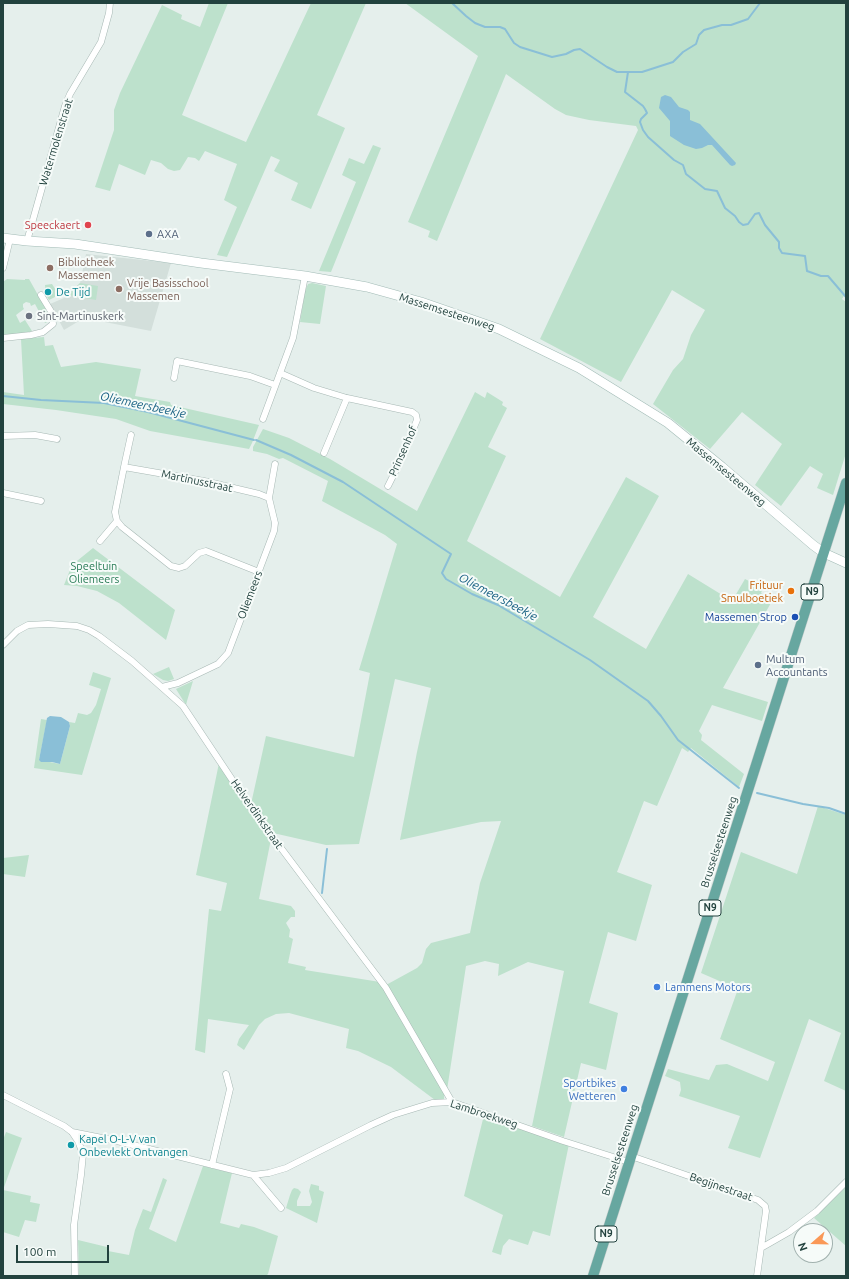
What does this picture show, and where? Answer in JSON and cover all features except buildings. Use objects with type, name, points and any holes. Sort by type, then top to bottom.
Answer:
[{"type":"main road","name":"Massemsesteenweg","points":[[6,239],[75,244],[201,263],[304,276],[367,287],[421,302],[499,329],[580,368],[668,423],[722,467],[813,546],[846,563]]},
{"type":"main road","name":"Brusselsesteenweg","points":[[593,1276],[846,483]]},
{"type":"street","name":"Watermolenstraat","points":[[27,241],[65,106],[70,94],[101,42],[109,13],[110,3]]},
{"type":"street","points":[[3,268],[6,239]]},
{"type":"street","points":[[263,419],[293,338],[304,276]]},
{"type":"street","points":[[3,338],[43,332],[53,324],[52,313],[41,295]]},
{"type":"street","points":[[174,378],[177,360],[250,376],[275,385]]},
{"type":"street","name":"Prinsenhof","points":[[280,373],[314,388],[347,398],[412,412],[416,416],[417,420],[388,486]]},
{"type":"street","points":[[324,453],[347,398]]},
{"type":"street","points":[[3,436],[35,435],[57,439]]},
{"type":"street","points":[[131,435],[116,512],[117,521],[122,527],[171,566],[179,568],[186,566],[199,553],[206,551],[259,572]]},
{"type":"street","name":"Oliemeers","points":[[162,687],[178,682],[218,664],[228,654],[274,531],[275,523],[269,498],[275,464]]},
{"type":"street","name":"Martinusstraat","points":[[124,467],[204,481],[259,494],[269,498]]},
{"type":"street","points":[[3,493],[41,501]]},
{"type":"street","points":[[100,541],[117,521]]},
{"type":"street","name":"Helverdinkstraat","points":[[3,645],[16,631],[28,625],[48,624],[77,626],[89,630],[132,661],[187,710],[251,808],[386,988],[452,1102]]},
{"type":"street","points":[[212,1165],[229,1094],[229,1084],[226,1074]]},
{"type":"street","points":[[3,1095],[64,1126],[72,1132],[78,1141],[83,1154],[74,1225],[75,1276]]},
{"type":"street","name":"Lambroekweg","points":[[72,1132],[117,1141],[253,1175],[269,1173],[286,1168],[393,1115],[432,1104],[452,1102],[563,1141],[630,1159]]},
{"type":"street","name":"Begijnestraat","points":[[630,1159],[758,1200],[765,1206],[766,1211],[757,1276]]},
{"type":"street","points":[[253,1175],[281,1208]]},
{"type":"street","points":[[761,1248],[789,1232],[817,1211],[846,1182]]},
{"type":"shaded area","name":"Vrije Basisschool Massemen","points":[[86,254],[171,263],[151,331],[84,318],[64,330],[50,304],[64,298],[80,283]]},
{"type":"green space","points":[[209,3],[228,3],[182,115],[246,142],[311,3],[366,3],[317,115],[345,128],[311,209],[291,200],[298,183],[274,171],[280,160],[271,156],[227,257],[217,255],[237,207],[224,200],[237,164],[205,151],[199,161],[195,158],[188,157],[180,170],[174,171],[168,169],[161,163],[151,160],[145,175],[119,164],[110,191],[95,187],[114,130],[114,110],[120,93],[162,5],[182,15],[181,19],[200,27]]},
{"type":"green space","points":[[405,3],[846,3],[846,293],[842,299],[846,302],[846,453],[833,495],[817,488],[823,474],[810,466],[781,506],[755,485],[782,444],[742,412],[710,449],[653,404],[673,370],[683,359],[691,335],[705,310],[672,290],[621,382],[540,339],[638,130],[636,126],[589,120],[566,115],[555,109],[506,74],[437,241],[428,237],[430,231],[408,222],[478,56]]},
{"type":"green space","points":[[373,145],[381,148],[331,272],[319,271],[356,182],[342,175],[349,158],[364,164]]},
{"type":"green space","points":[[7,279],[29,279],[52,320],[45,323],[35,304],[31,306],[30,303],[26,302],[23,304],[24,309],[16,315],[20,323],[25,320],[32,331],[22,335],[3,336],[3,282]]},
{"type":"green space","points":[[80,283],[98,286],[96,300],[68,295]]},
{"type":"green space","points":[[312,283],[326,286],[320,324],[300,322],[305,291],[308,284]]},
{"type":"green space","points":[[52,284],[59,295],[49,300],[46,295],[45,285]]},
{"type":"green space","points":[[44,337],[45,346],[53,345],[61,367],[96,362],[141,369],[135,396],[170,402],[171,405],[259,425],[249,449],[150,431],[116,419],[3,404],[3,392],[24,395],[21,339]]},
{"type":"green space","points":[[475,392],[485,398],[487,392],[503,402],[502,405],[507,408],[488,447],[506,456],[467,541],[560,597],[626,477],[659,496],[593,617],[646,649],[688,574],[732,601],[745,579],[763,588],[761,593],[772,601],[723,688],[768,702],[762,721],[712,705],[699,731],[702,735],[701,740],[744,774],[739,787],[691,748],[688,752],[682,748],[657,806],[644,801],[617,872],[652,885],[636,941],[608,932],[589,1003],[618,1013],[606,1070],[581,1063],[564,1137],[532,1126],[564,971],[528,962],[498,976],[499,964],[485,961],[466,966],[447,1090],[386,985],[417,968],[422,963],[426,949],[431,943],[470,933],[480,883],[501,821],[481,822],[400,840],[431,688],[395,679],[359,844],[326,845],[273,833],[251,804],[266,736],[354,757],[370,673],[359,670],[397,544],[385,535],[322,501],[328,481],[283,458],[279,459],[267,454],[253,451],[253,447],[263,429],[289,438],[330,459],[417,511]]},
{"type":"green space","name":"Speeltuin Oliemeers","points":[[93,548],[175,610],[166,640],[119,603],[97,591],[77,586],[64,585],[72,565]]},
{"type":"green space","points":[[169,667],[174,679],[168,681],[163,680],[153,674]]},
{"type":"green space","points":[[93,672],[111,678],[82,775],[34,768],[41,719],[47,720],[39,760],[60,764],[70,726],[69,722],[75,723],[78,713],[87,715],[91,713],[96,705],[101,689],[89,685]]},
{"type":"green space","points":[[193,681],[187,701],[186,705],[176,689]]},
{"type":"green space","points":[[219,763],[246,807],[271,839],[259,899],[291,906],[295,911],[295,917],[291,917],[286,923],[290,930],[289,937],[293,939],[288,963],[306,967],[305,970],[380,982],[444,1094],[444,1099],[435,1100],[391,1067],[358,1051],[346,1048],[349,1029],[289,1013],[276,1014],[265,1019],[259,1025],[244,1050],[237,1045],[239,1039],[249,1025],[208,1019],[205,1053],[195,1050],[209,909],[221,911],[227,883],[196,875]]},
{"type":"green space","points":[[818,806],[846,815],[846,1091],[824,1081],[841,1033],[809,1019],[760,1158],[728,1148],[740,1116],[679,1096],[681,1090],[680,1082],[665,1076],[668,1069],[709,1080],[716,1065],[727,1064],[768,1081],[775,1062],[720,1039],[738,989],[701,973],[741,852],[797,874]]},
{"type":"green space","points":[[29,855],[25,877],[3,874],[3,858]]},
{"type":"green space","points":[[484,1115],[569,1144],[550,1236],[533,1231],[528,1245],[509,1239],[503,1246],[501,1255],[492,1252],[503,1215],[464,1196]]},
{"type":"green space","points":[[6,1132],[22,1138],[3,1190],[3,1140]]},
{"type":"green space","points":[[203,1166],[232,1173],[220,1223],[239,1228],[241,1224],[278,1236],[268,1274],[266,1276],[79,1276],[78,1240],[107,1247],[108,1251],[129,1255],[135,1230],[143,1209],[151,1212],[163,1178],[167,1180],[149,1229],[176,1242]]},
{"type":"green space","points":[[311,1184],[319,1186],[319,1190],[324,1192],[317,1223],[286,1208],[294,1188],[301,1192],[297,1201],[297,1206],[310,1206],[312,1202],[309,1191]]},
{"type":"green space","points":[[846,1187],[846,1246],[833,1235],[833,1223],[820,1223],[814,1218]]},
{"type":"green space","points":[[3,1190],[31,1196],[30,1202],[40,1204],[36,1222],[25,1220],[19,1237],[3,1232]]},
{"type":"water","points":[[665,95],[671,97],[679,107],[690,112],[690,120],[700,124],[736,163],[735,165],[730,165],[712,145],[696,149],[684,145],[670,136],[670,121],[659,108],[661,97]]},
{"type":"water","points":[[50,716],[61,717],[69,722],[70,726],[60,764],[41,762],[39,760],[47,718]]},
{"type":"waterway","points":[[452,3],[475,23],[485,27],[500,27],[505,29],[514,43],[520,47],[552,57],[580,49],[617,72],[642,72],[673,62],[683,52],[696,44],[699,35],[704,30],[722,25],[731,25],[748,19],[760,3]]},
{"type":"waterway","points":[[628,72],[625,92],[645,109],[647,113],[640,122],[648,137],[674,160],[683,165],[686,174],[705,189],[717,191],[725,208],[743,225],[748,224],[755,214],[759,213],[765,225],[779,242],[779,248],[782,253],[805,256],[807,271],[821,276],[828,276],[846,297]]},
{"type":"waterway","name":"Oliemeersbeekje","points":[[3,396],[41,400],[104,403],[148,412],[254,440]]},
{"type":"waterway","name":"Oliemeersbeekje","points":[[256,440],[291,455],[343,482],[451,554],[442,573],[446,579],[472,594],[498,605],[590,660],[648,701],[678,740],[739,788]]},
{"type":"waterway","name":"Oliemeersbeekje","points":[[757,793],[803,804],[829,808],[846,814]]},
{"type":"waterway","points":[[322,893],[327,849]]},
{"type":"place","name":"Speeckaert","points":[[88,225]]},
{"type":"place","name":"AXA","points":[[149,234]]},
{"type":"place","name":"Bibliotheek Massemen","points":[[50,268]]},
{"type":"place","name":"Vrije Basisschool Massemen","points":[[119,289]]},
{"type":"place","name":"De Tijd","points":[[48,292]]},
{"type":"place","name":"Sint-Martinuskerk","points":[[29,316]]},
{"type":"place","name":"Frituur Smulboetiek","points":[[791,591]]},
{"type":"place","name":"Massemen Strop","points":[[795,617]]},
{"type":"place","name":"Multum Accountants","points":[[758,665]]},
{"type":"place","name":"Lammens Motors","points":[[657,987]]},
{"type":"place","name":"Sportbikes Wetteren","points":[[624,1089]]},
{"type":"place","name":"Kapel O-L-V van Onbevlekt Ontvangen","points":[[71,1145]]}]
